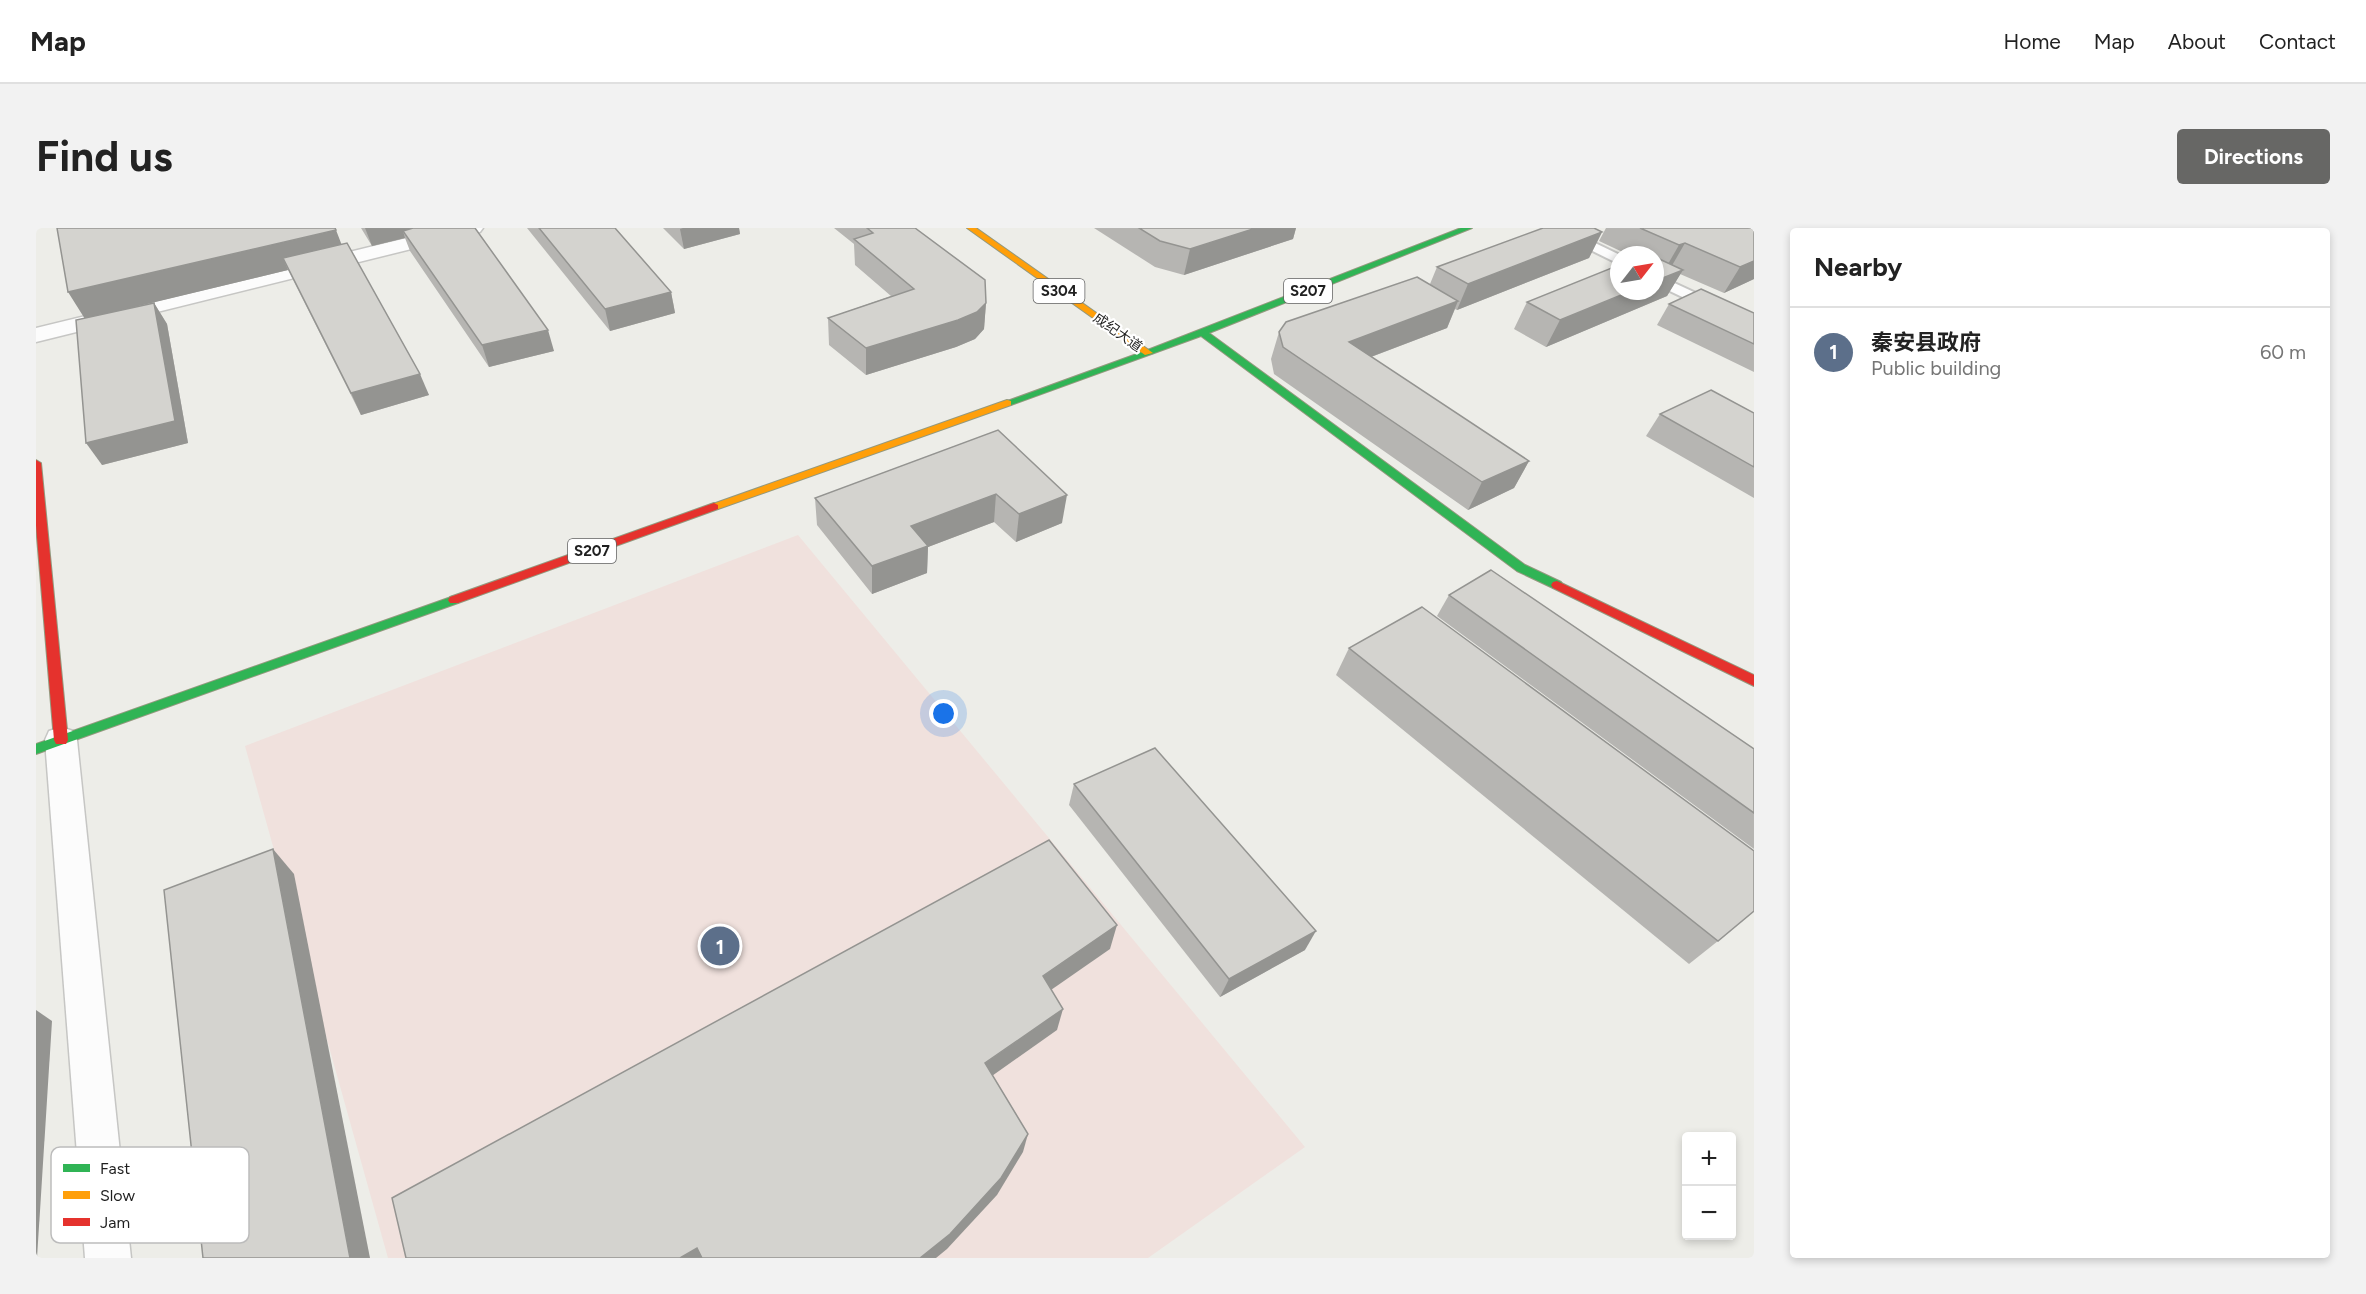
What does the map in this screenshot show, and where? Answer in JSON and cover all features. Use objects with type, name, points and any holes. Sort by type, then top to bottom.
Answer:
[{"type":"main road","name":"成纪大道","points":[[971,228],[1148,353]]},
{"type":"main road","name":"S207","points":[[49,744],[1148,353],[1468,228]]},
{"type":"main road","points":[[1202,332],[1521,568],[1754,681]]},
{"type":"main road","points":[[36,463],[49,744]]},
{"type":"street","points":[[36,335],[473,228]]},
{"type":"street","points":[[49,744],[95,1147]]},
{"type":"street","points":[[106,1243],[108,1258]]},
{"type":"lane","points":[[1553,228],[1610,256]]},
{"type":"lane","points":[[1664,282],[1754,326]]},
{"type":"shaded area","points":[[798,535],[1305,1147],[1148,1258],[388,1258],[245,746]]},
{"type":"building","points":[[57,228],[335,228],[336,230],[68,292]]},
{"type":"building","points":[[413,228],[475,228],[548,330],[482,345],[403,231]]},
{"type":"building","points":[[539,228],[615,228],[671,292],[605,309]]},
{"type":"building","points":[[867,228],[915,228],[985,280],[986,303],[977,312],[958,320],[866,348],[828,318],[914,289],[854,239],[873,233]]},
{"type":"building","points":[[1139,228],[1256,228],[1190,249],[1160,241]]},
{"type":"building","points":[[1543,228],[1594,228],[1602,232],[1468,284],[1437,267]]},
{"type":"building","points":[[1640,228],[1754,228],[1754,261],[1740,267],[1685,243],[1679,245]]},
{"type":"building","points":[[347,243],[420,374],[351,393],[283,258]]},
{"type":"building","points":[[1664,261],[1683,270],[1664,277]]},
{"type":"building","points":[[1610,269],[1610,300],[1560,320],[1527,302]]},
{"type":"building","points":[[1417,277],[1458,301],[1349,342],[1529,461],[1482,482],[1283,347],[1279,332],[1286,322]]},
{"type":"building","points":[[1701,289],[1754,313],[1754,344],[1669,304]]},
{"type":"building","points":[[154,303],[175,421],[86,443],[76,320]]},
{"type":"building","points":[[1711,390],[1754,413],[1754,467],[1660,414]]},
{"type":"building","points":[[998,430],[1067,495],[1019,514],[996,494],[911,526],[928,546],[872,566],[815,498]]},
{"type":"building","points":[[1491,570],[1754,749],[1754,813],[1449,595]]},
{"type":"building","points":[[1422,607],[1754,851],[1754,911],[1718,941],[1349,648]]},
{"type":"building","points":[[1155,748],[1316,931],[1229,979],[1074,784]]},
{"type":"building","points":[[1049,840],[1117,925],[1043,976],[1063,1009],[985,1063],[1028,1134],[1001,1178],[950,1234],[920,1258],[702,1258],[697,1248],[680,1258],[406,1258],[392,1198]]},
{"type":"building","points":[[273,849],[350,1258],[203,1258],[201,1243],[249,1243],[249,1147],[191,1147],[164,890]]},
{"type":"traffic: fast","points":[[1007,403],[1148,353],[1468,228]]},
{"type":"traffic: fast","points":[[1202,332],[1521,568],[1557,585]]},
{"type":"traffic: fast","points":[[36,749],[454,600]]},
{"type":"traffic: slow","points":[[971,228],[1148,353]]},
{"type":"traffic: slow","points":[[714,507],[1007,403]]},
{"type":"traffic: jam","points":[[36,463],[61,740]]},
{"type":"traffic: jam","points":[[454,600],[714,507]]},
{"type":"traffic: jam","points":[[1557,585],[1754,681]]},
{"type":"place","name":"秦安县政府","points":[[720,946]]}]
